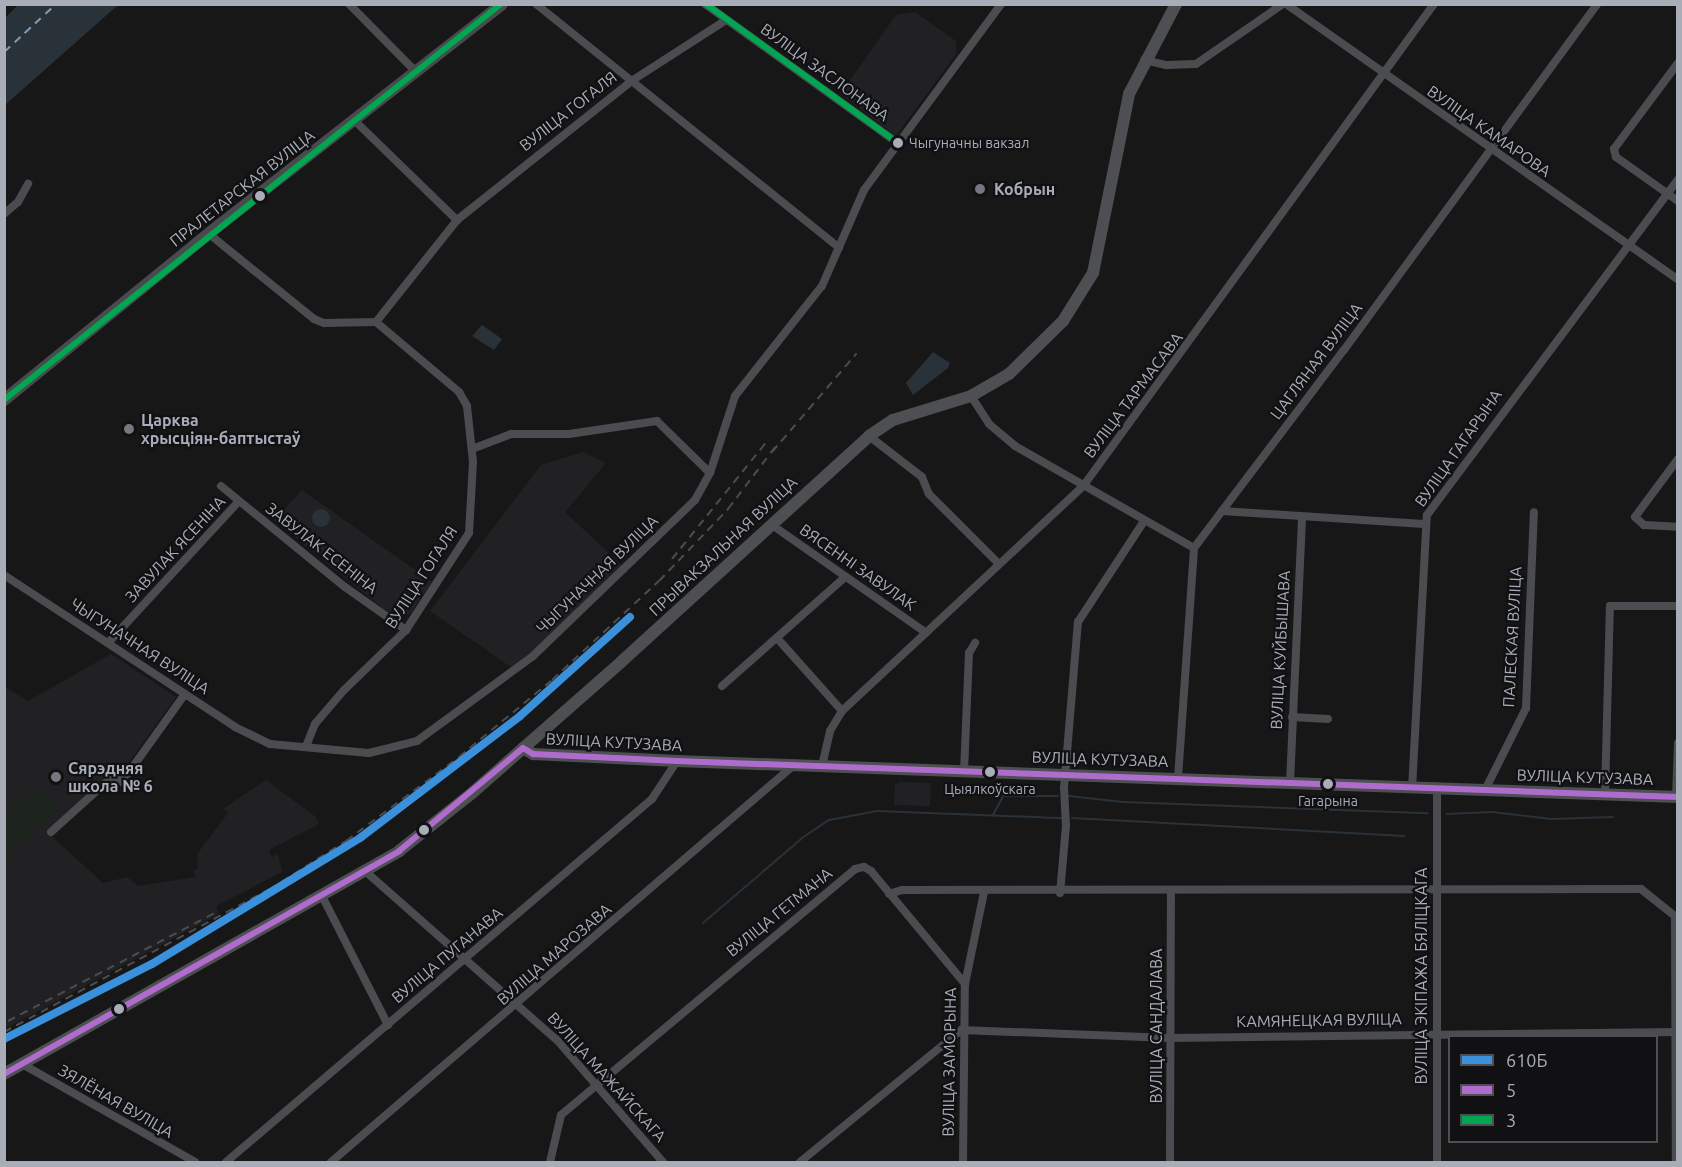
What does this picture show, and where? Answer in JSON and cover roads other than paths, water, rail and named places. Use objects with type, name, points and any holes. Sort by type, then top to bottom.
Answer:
[{"type":"main road","name":"ПРАЛЕТАРСКАЯ ВУЛІЦА","points":[[4,400],[209,234],[502,4]]},
{"type":"main road","name":"ПРЫВАКЗАЛЬНАЯ ВУЛІЦА","points":[[4,1074],[322,896],[422,833],[523,748],[869,436],[905,416],[971,396],[1009,374],[1038,348],[1089,282],[1100,256],[1129,94],[1144,60],[1176,4]]},
{"type":"main road","name":"ВУЛІЦА КУТУЗАВА","points":[[523,748],[533,754],[677,761],[1677,797]]},
{"type":"street","points":[[349,4],[416,72]]},
{"type":"street","name":"ВУЛІЦА ГОГАЛЯ","points":[[536,4],[839,248]]},
{"type":"street","name":"ВУЛІЦА ЗАСЛОНАВА","points":[[705,4],[898,143]]},
{"type":"street","name":"ЧЫГУНАЧНАЯ ВУЛІЦА","points":[[4,575],[235,727],[270,744],[369,753],[417,741],[443,725],[533,657],[695,500],[710,473],[735,396],[822,286],[864,190],[1001,4]]},
{"type":"street","points":[[1144,60],[1166,64],[1196,64],[1284,4]]},
{"type":"street","name":"ВУЛІЦА КАМАРОВА","points":[[1284,4],[1677,279]]},
{"type":"street","name":"ВУЛІЦА ТАРМАСАВА","points":[[822,766],[830,731],[842,711],[1084,485],[1434,4]]},
{"type":"street","name":"ЦАГЛЯНАЯ ВУЛІЦА","points":[[1194,548],[1597,4]]},
{"type":"street","name":"ВУЛІЦА ГОГАЛЯ","points":[[306,746],[315,724],[344,690],[406,630],[469,533],[472,449],[467,406],[459,392],[376,322],[457,220],[633,80],[726,20]]},
{"type":"street","points":[[1677,63],[1614,149],[1616,157],[1677,201]]},
{"type":"street","points":[[354,120],[457,220]]},
{"type":"street","name":"ВУЛІЦА ГАГАРЫНА","points":[[1412,789],[1424,524],[1454,476],[1677,179]]},
{"type":"street","points":[[4,214],[18,202],[28,184]]},
{"type":"street","points":[[209,234],[314,319],[324,323],[376,322]]},
{"type":"street","points":[[971,396],[989,424],[1015,446],[1194,548],[1178,778]]},
{"type":"street","points":[[472,449],[511,434],[569,434],[657,421],[710,473]]},
{"type":"street","points":[[869,436],[922,477],[929,494],[999,564]]},
{"type":"street","points":[[1677,459],[1635,517],[1644,525],[1677,527]]},
{"type":"street","name":"ЗАВУЛАК ЕСЕНІНА","points":[[221,486],[345,587],[406,630]]},
{"type":"street","name":"ЗАВУЛАК ЯСЕНІНА","points":[[108,643],[239,501]]},
{"type":"street","points":[[1222,511],[1302,518],[1424,524]]},
{"type":"street","name":"ПАЛЕСКАЯ ВУЛІЦА","points":[[1485,790],[1526,708],[1534,512]]},
{"type":"street","name":"ВУЛІЦА КУЙБЫШАВА","points":[[1290,783],[1302,518]]},
{"type":"street","points":[[1060,892],[1078,622],[1144,521]]},
{"type":"street","name":"ВЯСЕННІ ЗАВУЛАК","points":[[772,525],[926,633]]},
{"type":"street","points":[[722,686],[845,577]]},
{"type":"street","points":[[1605,794],[1610,606],[1677,606]]},
{"type":"street","points":[[777,638],[842,711]]},
{"type":"street","points":[[964,772],[969,652],[975,643]]},
{"type":"street","points":[[51,832],[113,777],[122,782],[185,694]]},
{"type":"street","points":[[1292,717],[1328,719]]},
{"type":"street","points":[[1677,743],[1677,797]]},
{"type":"street","name":"ВУЛІЦА ПУГАНАВА","points":[[226,1162],[466,960],[652,799],[677,761]]},
{"type":"street","name":"ВУЛІЦА МАРОЗАВА","points":[[331,1162],[519,1005],[794,765]]},
{"type":"street","name":"ВУЛІЦА ЭКІПАЖА БЯЛІЦКАГА","points":[[1437,790],[1437,1162]]},
{"type":"street","name":"ВУЛІЦА ГЕТМАНА","points":[[550,1162],[557,1121],[596,1084],[855,869],[864,867],[871,871],[965,984]]},
{"type":"street","name":"ВУЛІЦА МАЖАЙСКАГА","points":[[365,871],[519,1005],[596,1084],[663,1162]]},
{"type":"street","points":[[889,894],[895,891],[1641,888],[1675,916],[1676,1162]]},
{"type":"street","name":"ВУЛІЦА САНДАЛАВА","points":[[1170,1162],[1171,890]]},
{"type":"street","name":"ВУЛІЦА ЗАМОРЫНА","points":[[963,1162],[962,1030],[965,984],[984,892]]},
{"type":"street","points":[[322,896],[388,1025]]},
{"type":"street","points":[[800,1162],[962,1030]]},
{"type":"street","name":"КАМЯНЕЦКАЯ ВУЛІЦА","points":[[962,1030],[1170,1038],[1677,1032]]},
{"type":"street","name":"ЗЯЛЁНАЯ ВУЛІЦА","points":[[22,1064],[195,1162]]},
{"type":"waterway","points":[[993,815],[1003,796],[1058,796]]},
{"type":"waterway","points":[[1069,796],[1123,802],[1428,813]]},
{"type":"waterway","points":[[703,923],[802,838],[829,820],[877,811],[1063,818]]},
{"type":"waterway","points":[[1447,814],[1492,812],[1552,819],[1613,817]]},
{"type":"waterway","points":[[1072,818],[1405,836]]},
{"type":"railway","points":[[772,452],[857,353]]},
{"type":"railway","points":[[672,559],[768,440]]},
{"type":"railway","points":[[4,1032],[270,889],[346,841],[459,757],[552,680],[659,581],[728,509],[776,446]]},
{"type":"railway","points":[[8,1021],[215,913]]},
{"type":"place","name":"Чыгуначны вакзал","points":[[898,143]]},
{"type":"place","name":"Кобрын","points":[[980,189]]},
{"type":"place","name":"Царква хрысціян-баптыстаў","points":[[129,429]]},
{"type":"place","name":"Цыялкоўскага","points":[[990,772]]},
{"type":"place","name":"Сярэдняя школа № 6","points":[[56,777]]},
{"type":"place","name":"Гагарына","points":[[1328,784]]}]
